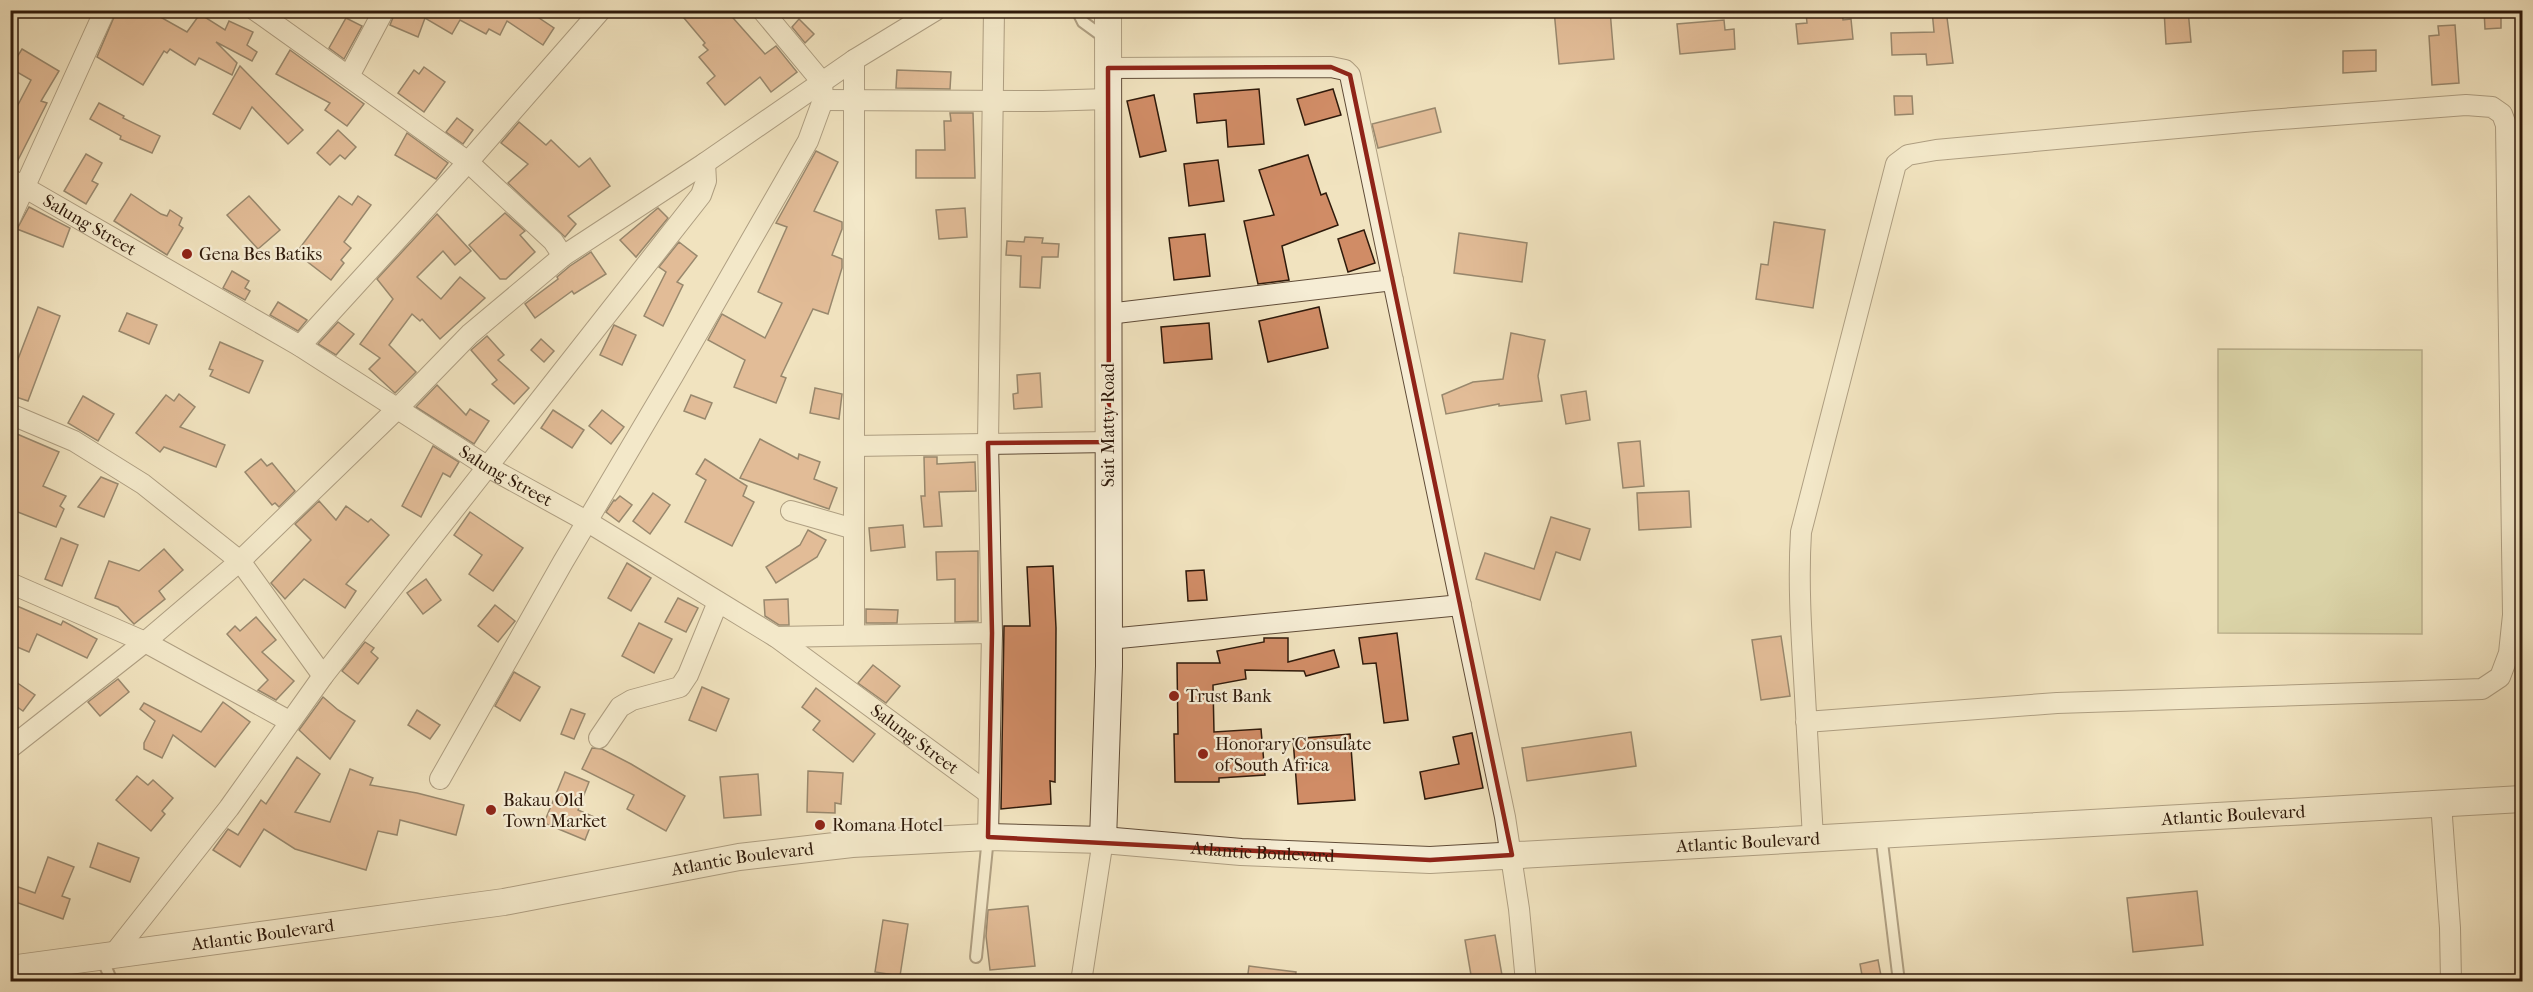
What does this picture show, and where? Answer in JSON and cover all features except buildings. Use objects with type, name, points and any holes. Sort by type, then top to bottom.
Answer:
[{"type":"street","points":[[10,219],[18,183],[105,10]]},
{"type":"street","points":[[255,10],[468,162],[553,241],[563,256]]},
{"type":"street","points":[[349,76],[384,10]]},
{"type":"street","points":[[300,346],[468,162],[601,10]]},
{"type":"street","points":[[762,10],[822,91],[854,100],[1108,99]]},
{"type":"street","points":[[10,748],[145,642],[240,561],[398,408],[470,334],[563,256],[705,163],[822,91],[854,60],[936,10]]},
{"type":"street","points":[[988,837],[992,633],[988,443],[994,10]]},
{"type":"street","name":"Sait Matty Road","points":[[1104,840],[1109,639],[1108,10]]},
{"type":"street","points":[[854,60],[854,635]]},
{"type":"street","points":[[1108,68],[1331,67],[1345,70],[1350,75],[1512,855],[1526,981]]},
{"type":"street","points":[[440,779],[808,141],[822,91]]},
{"type":"street","points":[[1806,722],[2056,703],[2482,689],[2500,677],[2509,653],[2513,615],[2506,125],[2502,114],[2492,107],[2466,105],[2255,121],[1936,150],[1908,156],[1896,164],[1801,532],[1798,569],[1806,722],[1813,838]]},
{"type":"street","points":[[108,965],[228,808],[323,676],[701,195],[705,181],[705,163]]},
{"type":"street","name":"Salung Street","points":[[18,183],[98,227],[300,346],[488,467],[588,522],[776,638],[988,793]]},
{"type":"street","points":[[1108,314],[1393,280]]},
{"type":"street","points":[[10,414],[74,441],[143,484],[240,561],[323,676]]},
{"type":"street","points":[[854,446],[1108,442]]},
{"type":"street","points":[[791,511],[854,529]]},
{"type":"street","points":[[10,583],[145,642],[289,721]]},
{"type":"street","points":[[599,738],[620,706],[680,687],[688,675],[718,602]]},
{"type":"street","points":[[1109,639],[1461,605]]},
{"type":"street","points":[[776,638],[992,633]]},
{"type":"street","name":"Atlantic Boulevard","points":[[10,969],[108,965],[504,902],[739,857],[852,844],[988,837],[1104,840],[1241,852],[1430,860],[2523,799]]},
{"type":"street","points":[[2441,803],[2450,928],[2451,981]]},
{"type":"street","points":[[1081,981],[1104,840]]},
{"type":"lane","points":[[1077,10],[1083,22],[1108,40]]},
{"type":"lane","points":[[1881,834],[1899,981]]},
{"type":"lane","points":[[976,957],[988,837]]},
{"type":"highlighted area","points":[[1331,67],[1350,75],[1512,855],[1430,860],[988,837],[992,633],[988,443],[1109,442],[1108,68]]},
{"type":"green space","points":[[2218,349],[2422,350],[2422,634],[2218,633]]},
{"type":"place","name":"Gena Bes Batiks","points":[[187,254]]},
{"type":"place","name":"Trust Bank","points":[[1174,696]]},
{"type":"place","name":"Honorary Consulate of South Africa","points":[[1203,754]]},
{"type":"place","name":"Bakau Old Town Market","points":[[491,810]]},
{"type":"place","name":"Romana Hotel","points":[[820,825]]}]
